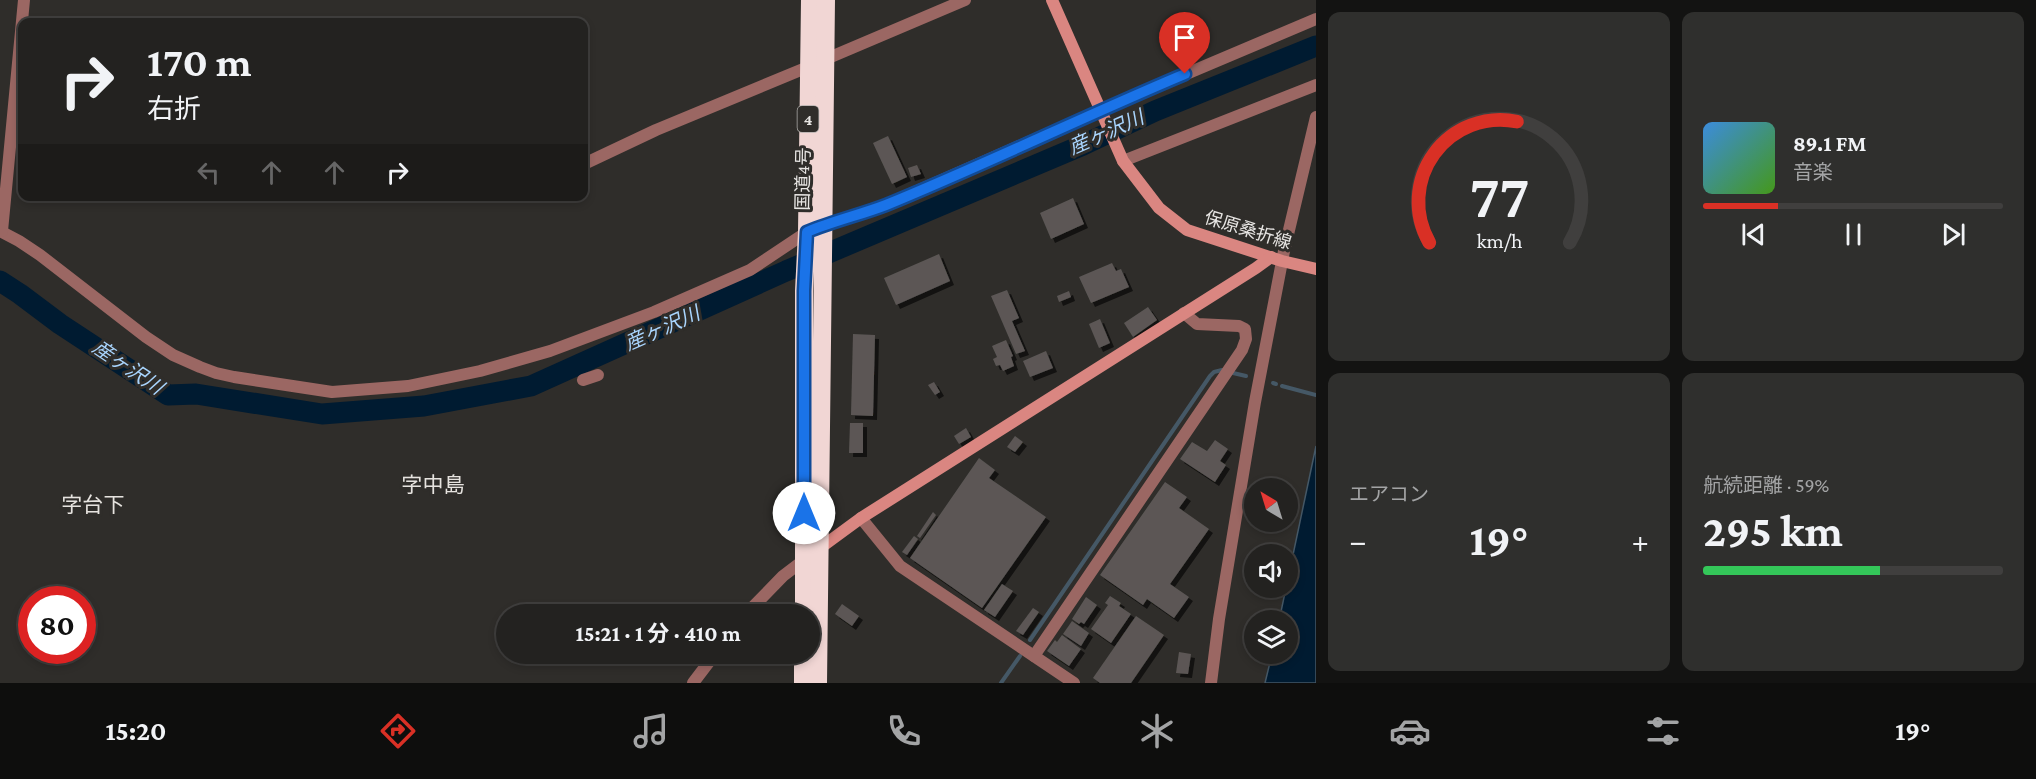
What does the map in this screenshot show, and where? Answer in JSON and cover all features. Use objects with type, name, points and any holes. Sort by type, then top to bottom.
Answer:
[{"type":"highway","name":"国道4号","points":[[810,0],[808,67],[815,232],[823,283],[818,683]]},
{"type":"highway","name":"国道4号","points":[[804,604],[804,291],[815,232],[826,59],[826,0]]},
{"type":"highway","points":[[803,664],[803,683]]},
{"type":"street","points":[[22,18],[24,0]]},
{"type":"street","points":[[826,59],[965,0]]},
{"type":"street","name":"保原桑折線","points":[[1052,0],[1123,161],[1159,208],[1187,230],[1280,260],[1316,269]]},
{"type":"street","points":[[18,60],[1,231],[63,272],[146,337],[173,355],[216,373],[274,384],[347,392],[436,381],[480,371],[550,351],[654,312],[739,276],[815,232],[883,206],[1316,19]]},
{"type":"street","points":[[588,162],[656,130],[808,67]]},
{"type":"street","points":[[1123,161],[1316,85]]},
{"type":"street","points":[[1211,683],[1219,619],[1280,260],[1316,117]]},
{"type":"street","points":[[756,604],[783,576],[861,518],[1256,268],[1280,260]]},
{"type":"street","points":[[1034,656],[1242,350],[1246,339],[1245,329],[1239,326],[1197,324],[1184,313]]},
{"type":"street","points":[[583,380],[598,375]]},
{"type":"street","points":[[861,518],[900,566],[1074,683]]},
{"type":"street","points":[[693,683],[707,664]]},
{"type":"water","points":[[1316,446],[1316,683],[1265,683],[1270,664],[1298,664],[1298,610],[1281,610],[1284,598],[1298,598],[1298,544],[1295,544]]},
{"type":"building","points":[[888,136],[907,177],[892,184],[873,143]]},
{"type":"building","points":[[917,165],[921,174],[911,177],[908,168]]},
{"type":"building","points":[[1073,198],[1084,224],[1051,239],[1040,213]]},
{"type":"building","points":[[939,254],[950,281],[896,305],[884,278]]},
{"type":"building","points":[[1112,263],[1116,271],[1121,269],[1129,287],[1091,303],[1079,277]]},
{"type":"building","points":[[1007,290],[1019,318],[1012,321],[1025,351],[1016,354],[991,296]]},
{"type":"building","points":[[1069,291],[1071,297],[1059,302],[1057,296]]},
{"type":"building","points":[[1148,307],[1157,320],[1133,337],[1124,323]]},
{"type":"building","points":[[1100,319],[1110,343],[1099,348],[1089,324]]},
{"type":"building","points":[[853,334],[875,335],[873,416],[851,415]]},
{"type":"building","points":[[1006,340],[1013,356],[1011,357],[1014,366],[1003,371],[1000,365],[996,366],[993,359],[997,357],[992,346]]},
{"type":"building","points":[[1046,351],[1053,368],[1030,377],[1023,361]]},
{"type":"building","points":[[934,382],[940,392],[935,395],[928,385]]},
{"type":"building","points":[[850,423],[863,423],[863,453],[849,453]]},
{"type":"building","points":[[966,428],[971,437],[959,444],[954,436]]},
{"type":"building","points":[[1015,436],[1023,442],[1015,452],[1007,447]]},
{"type":"building","points":[[1215,440],[1228,449],[1220,461],[1226,465],[1215,482],[1180,459],[1192,442],[1207,451]]},
{"type":"building","points":[[979,458],[995,470],[989,478],[1046,517],[982,608],[910,558]]},
{"type":"building","points":[[1165,482],[1187,497],[1179,508],[1209,529],[1170,584],[1189,597],[1174,618],[1147,599],[1143,605],[1100,575]]},
{"type":"building","points":[[933,512],[936,515],[920,538],[917,536]]},
{"type":"building","points":[[914,536],[918,539],[907,555],[902,552]]},
{"type":"building","points":[[1002,584],[1013,591],[995,617],[984,610]]},
{"type":"building","points":[[1110,596],[1121,603],[1119,606],[1131,614],[1111,643],[1091,629],[1108,605],[1105,603]]},
{"type":"building","points":[[1086,597],[1097,605],[1084,624],[1081,622],[1079,624],[1072,619]]},
{"type":"building","points":[[842,604],[859,616],[852,626],[835,614]]},
{"type":"building","points":[[1033,608],[1039,612],[1023,635],[1016,631]]},
{"type":"building","points":[[1136,616],[1164,635],[1131,683],[1100,683],[1093,678]]},
{"type":"building","points":[[1072,621],[1089,633],[1081,646],[1063,634]]},
{"type":"building","points":[[1062,635],[1081,649],[1069,666],[1047,651]]},
{"type":"building","points":[[1179,652],[1191,654],[1188,674],[1176,673]]},
{"type":"waterway","name":"産ヶ沢川","points":[[0,281],[60,324],[168,395],[196,394],[322,414],[424,406],[531,386],[786,271],[1083,145],[1155,111],[1316,46]]},
{"type":"waterway","points":[[1030,640],[1210,376],[1222,370]]},
{"type":"waterway","points":[[1233,373],[1246,376]]},
{"type":"waterway","points":[[1282,386],[1316,395]]},
{"type":"waterway","points":[[1001,683],[1020,656]]},
{"type":"district","name":"字中島","points":[[433,485]]},
{"type":"district","name":"字台下","points":[[93,505]]},
{"type":"route","points":[[804,513],[804,291],[807,232],[883,206],[1185,74]]}]
